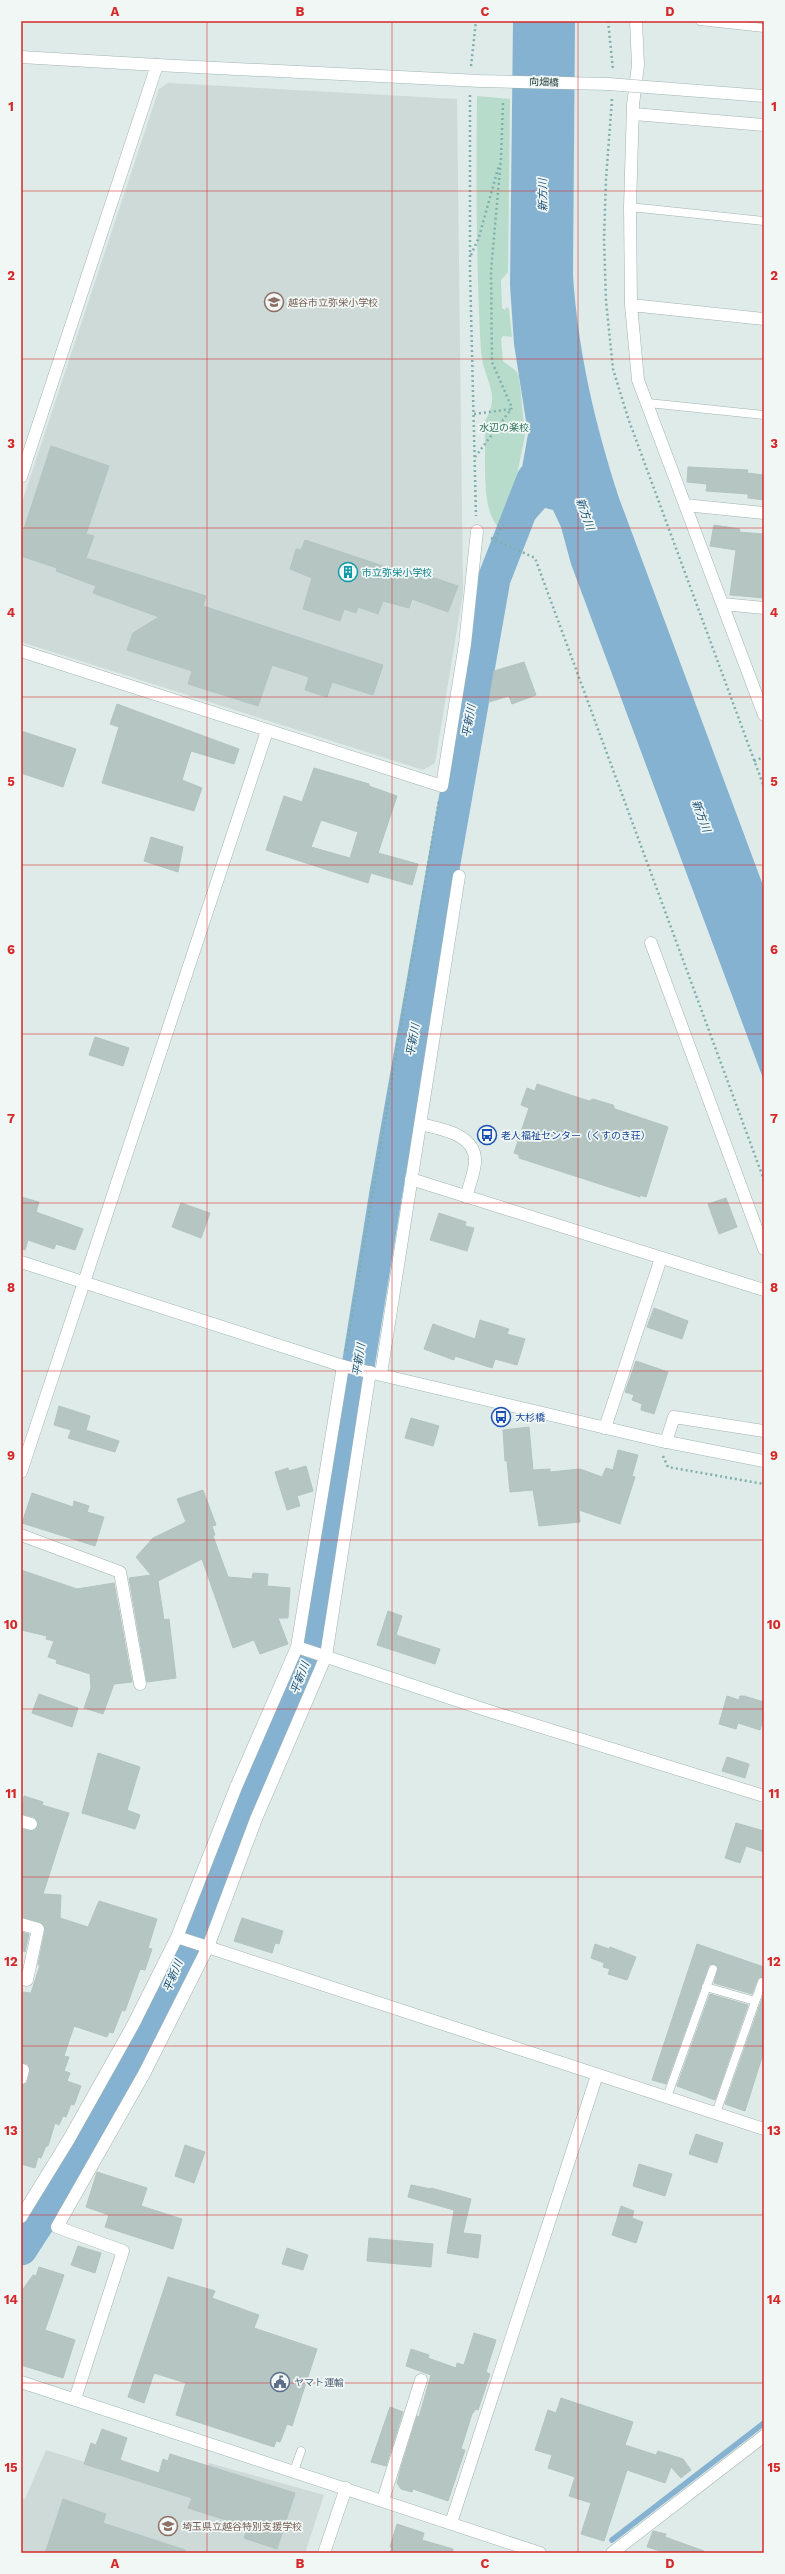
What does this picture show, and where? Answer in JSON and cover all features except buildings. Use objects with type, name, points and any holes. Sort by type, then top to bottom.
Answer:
[{"type":"street","points":[[636,21],[638,64],[633,105],[634,114],[630,207],[631,305],[638,380],[764,715]]},
{"type":"street","name":"向畑橋","points":[[21,57],[157,65],[612,85],[764,96]]},
{"type":"street","points":[[21,477],[157,65]]},
{"type":"street","points":[[634,114],[764,125]]},
{"type":"street","points":[[631,305],[764,319]]},
{"type":"street","points":[[685,505],[764,513]]},
{"type":"street","points":[[21,651],[442,786],[465,644],[477,531]]},
{"type":"street","points":[[723,604],[764,608]]},
{"type":"street","points":[[21,1472],[267,731]]},
{"type":"street","points":[[75,2399],[124,2251],[57,2227],[140,2081],[208,1947],[256,1819],[326,1656],[375,1373],[411,1179],[459,876]]},
{"type":"street","points":[[651,943],[764,1250]]},
{"type":"street","points":[[420,1124],[461,1136],[471,1145],[475,1163],[466,1196]]},
{"type":"street","points":[[411,1179],[764,1290]]},
{"type":"street","points":[[605,1428],[661,1258]]},
{"type":"street","points":[[21,1262],[343,1366],[661,1441],[764,1461]]},
{"type":"street","points":[[21,2216],[69,2139],[133,2025],[177,1937],[236,1787],[297,1647],[343,1366]]},
{"type":"street","points":[[661,1441],[674,1417],[764,1432]]},
{"type":"street","points":[[21,1535],[120,1572],[140,1684]]},
{"type":"street","points":[[297,1647],[486,1710],[764,1796]]},
{"type":"street","points":[[21,1924],[38,1929],[27,1980],[21,1978]]},
{"type":"street","points":[[177,1937],[764,2129]]},
{"type":"street","points":[[451,2523],[597,2075]]},
{"type":"street","points":[[383,2500],[421,2380]]},
{"type":"street","points":[[21,2382],[383,2500],[540,2553]]},
{"type":"street","points":[[612,2553],[764,2436]]},
{"type":"street","points":[[324,2553],[346,2488]]},
{"type":"lane","points":[[700,21],[764,28]]},
{"type":"lane","points":[[630,207],[764,221]]},
{"type":"lane","points":[[648,404],[764,415]]},
{"type":"lane","points":[[667,2098],[713,1969]]},
{"type":"lane","points":[[716,2113],[762,1982]]},
{"type":"lane","points":[[706,1987],[755,2001]]},
{"type":"lane","points":[[294,2471],[301,2451]]},
{"type":"path","points":[[476,21],[470,257],[477,531]]},
{"type":"path","points":[[608,21],[612,85]]},
{"type":"path","points":[[503,103],[501,158],[491,270],[492,362],[512,408]]},
{"type":"path","points":[[470,257],[479,237],[501,158]]},
{"type":"path","points":[[474,414],[512,408]]},
{"type":"path","points":[[475,457],[512,408]]},
{"type":"path","points":[[504,523],[494,539],[535,558],[764,1180]]},
{"type":"path","points":[[754,760],[764,756]]},
{"type":"path","points":[[343,1366],[442,786]]},
{"type":"path","points":[[661,1441],[668,1467],[764,1484]]},
{"type":"shaded area","name":"越谷市立弥栄小学校","points":[[168,83],[457,99],[463,593],[435,763],[423,770],[21,642],[21,505],[159,89]]},
{"type":"shaded area","name":"埼玉県立越谷特別支援学校","points":[[46,2450],[197,2497],[209,2463],[324,2495],[305,2553],[21,2553],[21,2498],[25,2499]]},
{"type":"green space","name":"水辺の楽校","points":[[477,96],[510,99],[508,272],[501,280],[502,308],[505,310],[507,307],[509,309],[512,337],[503,336],[501,339],[503,361],[516,371],[519,376],[525,435],[507,525],[504,531],[496,524],[490,512],[485,482],[484,422],[492,403],[492,395],[482,361],[479,319],[476,160]]},
{"type":"water","name":"新方川","points":[[513,21],[575,21],[573,275],[575,304],[583,360],[602,443],[619,498],[764,888],[764,1081],[571,564],[561,527],[553,510],[545,508],[529,526],[513,518],[528,434],[514,344],[510,285]]},
{"type":"waterway","name":"平新川","points":[[21,2249],[80,2159],[102,2122],[165,1997],[213,1889],[259,1779],[304,1669],[316,1628],[386,1192],[494,579],[533,479]]},
{"type":"waterway","points":[[612,2540],[764,2423]]},
{"type":"place","name":"越谷市立弥栄小学校","points":[[274,302]]},
{"type":"place","name":"市立弥栄小学校","points":[[348,572]]},
{"type":"place","name":"老人福祉センター（くすのき荘）","points":[[487,1135]]},
{"type":"place","name":"大杉橋","points":[[501,1417]]},
{"type":"place","name":"ヤマト運輸","points":[[280,2382]]},
{"type":"place","name":"埼玉県立越谷特別支援学校","points":[[168,2526]]}]
